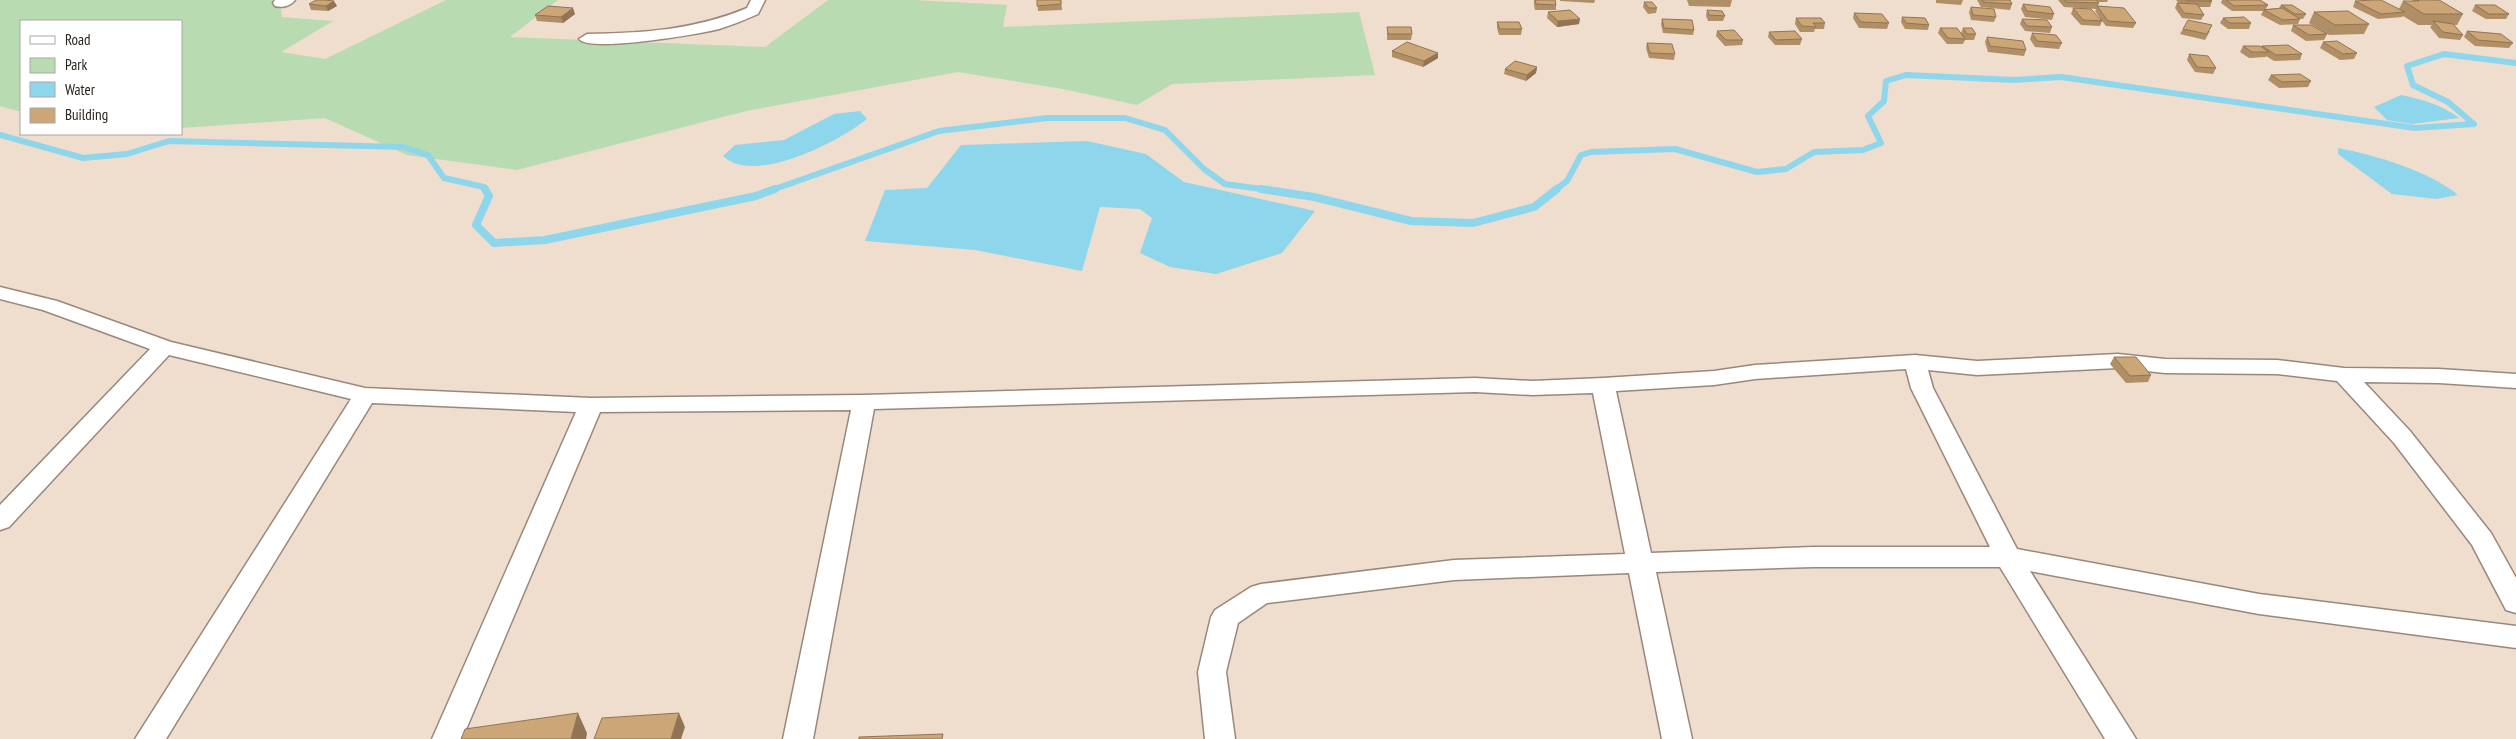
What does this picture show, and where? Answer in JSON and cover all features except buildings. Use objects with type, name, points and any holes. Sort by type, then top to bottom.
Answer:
[{"type":"street","points":[[586,39],[645,38],[726,24],[753,11],[758,0]]},
{"type":"street","points":[[0,293],[50,305],[164,347],[365,395],[591,405],[864,402],[1475,386],[1532,388],[1714,378],[1755,372],[1915,362],[1977,368],[2118,361],[2165,366],[2277,367],[2344,375],[2439,376],[2516,381]]},
{"type":"street","points":[[0,522],[164,347]]},
{"type":"street","points":[[1915,362],[1922,388],[2008,557],[2121,739]]},
{"type":"street","points":[[2344,375],[2402,437],[2482,540],[2516,603]]},
{"type":"street","points":[[1603,385],[1642,564],[1677,739]]},
{"type":"street","points":[[150,739],[365,395]]},
{"type":"street","points":[[798,739],[864,402]]},
{"type":"street","points":[[447,739],[591,405]]},
{"type":"street","points":[[1220,739],[1212,672],[1225,617],[1261,594],[1454,570],[1813,557],[2008,557],[2259,604],[2516,637]]},
{"type":"green space","points":[[0,0],[280,0],[282,17],[333,21],[281,52],[325,59],[446,0],[558,0],[510,37],[765,47],[828,0],[914,0],[1007,5],[1003,27],[1359,12],[1375,75],[1172,84],[1137,105],[1063,89],[958,72],[746,111],[517,170],[407,155],[325,118],[182,128],[182,20],[20,20],[20,112],[0,106]]},
{"type":"water","points":[[2401,95],[2439,106],[2459,118],[2412,124],[2387,120],[2374,107]]},
{"type":"water","points":[[860,111],[867,119],[837,138],[796,157],[755,166],[737,164],[723,156],[735,145],[784,140],[834,114]]},
{"type":"water","points":[[1087,141],[1146,154],[1184,182],[1315,211],[1282,253],[1216,274],[1170,267],[1140,253],[1152,218],[1140,209],[1100,207],[1082,271],[975,250],[865,241],[885,190],[927,188],[961,145]]},
{"type":"water","points":[[2338,148],[2368,155],[2417,171],[2446,186],[2458,195],[2436,199],[2392,194],[2338,154]]},
{"type":"waterway","points":[[1555,190],[1567,181],[1581,155],[1591,152],[1675,149],[1757,172],[1786,169],[1814,152],[1863,150],[1881,143],[1868,116],[1884,101],[1886,81],[1906,75],[2014,80],[2061,77],[2415,128],[2474,124],[2448,102],[2413,85],[2407,66],[2444,54],[2516,63]]},
{"type":"waterway","points":[[772,190],[939,131],[1047,118],[1125,118],[1165,130],[1204,169],[1225,184],[1269,190]]},
{"type":"waterway","points":[[0,135],[83,158],[127,154],[169,141],[403,147],[428,155],[444,178],[484,187],[486,190]]},
{"type":"waterway","points":[[485,189],[489,196],[476,225],[494,243],[545,240],[756,196],[775,189]]},
{"type":"waterway","points":[[1261,189],[1314,197],[1411,221],[1473,223],[1534,207],[1557,189]]}]
